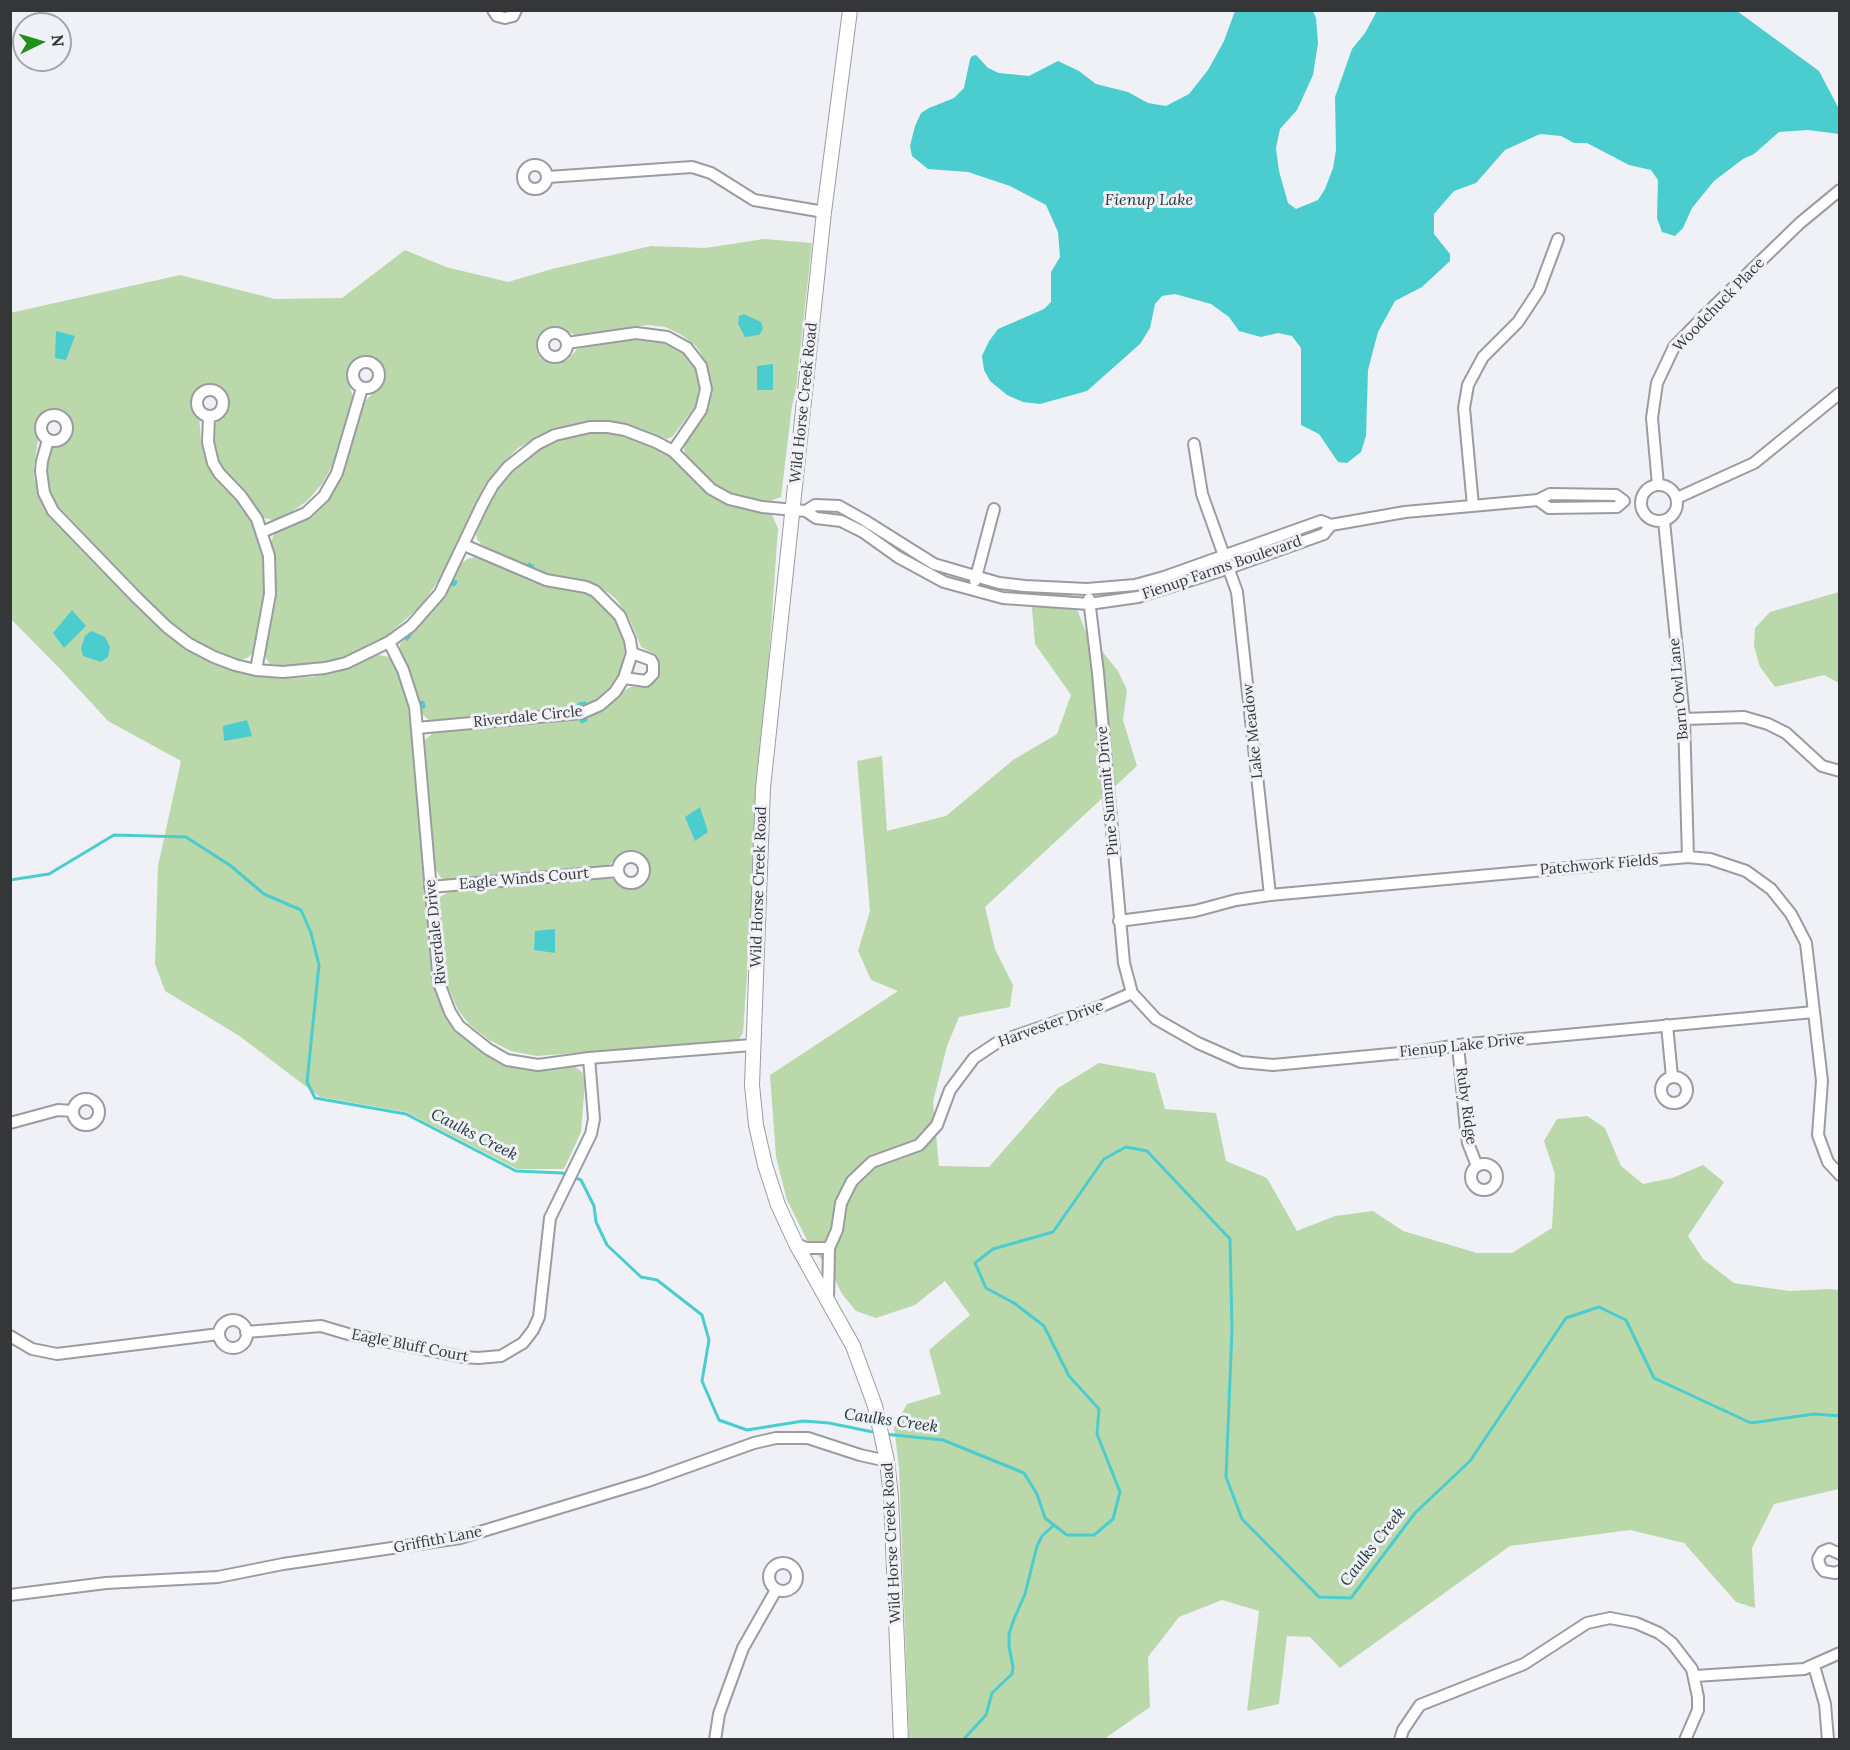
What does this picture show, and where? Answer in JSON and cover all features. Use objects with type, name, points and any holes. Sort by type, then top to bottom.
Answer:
[{"type":"main road","name":"Wild Horse Creek Road","points":[[850,10],[824,212],[799,511],[763,788],[752,1085],[756,1125],[765,1165],[778,1205],[795,1244],[853,1346],[875,1406],[886,1455],[891,1497],[902,1740]]},
{"type":"street","points":[[493,10],[497,16],[505,18],[513,16],[516,10]]},
{"type":"street","points":[[548,177],[692,167],[711,173],[754,200],[824,212]]},
{"type":"street","name":"Woodchuck Place","points":[[1658,485],[1652,418],[1657,383],[1674,347],[1800,223],[1839,190]]},
{"type":"street","points":[[1473,506],[1464,408],[1468,385],[1483,357],[1518,322],[1539,290],[1558,239]]},
{"type":"street","points":[[567,343],[636,333],[667,337],[687,348],[701,366],[705,389],[701,410],[673,452]]},
{"type":"street","points":[[262,532],[306,513],[324,496],[336,473],[362,388]]},
{"type":"street","points":[[1677,498],[1754,463],[1839,393]]},
{"type":"street","points":[[209,416],[208,442],[213,463],[257,519],[269,556],[270,594],[256,670]]},
{"type":"street","points":[[48,440],[41,471],[44,493],[53,511],[167,627],[189,644],[214,657],[230,664],[256,670],[303,671],[346,663],[389,642],[415,622],[440,593],[493,485],[508,467],[530,449],[555,435],[582,429],[608,427],[642,435],[673,452],[711,489],[729,499],[762,507],[799,511]]},
{"type":"street","name":"Lake Meadow","points":[[1194,444],[1202,494],[1237,592],[1270,895]]},
{"type":"street","points":[[1658,485],[1670,488],[1677,498],[1677,510],[1674,515],[1664,521],[1647,517],[1641,507],[1646,490],[1658,485]]},
{"type":"street","name":"Fienup Farms Boulevard","points":[[799,511],[815,505],[839,506],[934,564],[999,583],[1088,589],[1135,585],[1164,577],[1321,521],[1331,525],[1405,512],[1538,500],[1549,508],[1617,507],[1624,501],[1641,501]]},
{"type":"street","points":[[972,590],[994,509]]},
{"type":"street","name":"Fienup Farms Boulevard","points":[[799,511],[816,518],[841,521],[863,532],[898,557],[945,582],[1003,598],[1089,604],[1138,597],[1229,568],[1324,534],[1331,525]]},
{"type":"street","name":"Barn Owl Lane","points":[[1664,521],[1684,719],[1688,857]]},
{"type":"street","points":[[464,544],[546,580],[596,591],[620,616],[630,640],[632,653],[651,660],[653,664],[653,674],[646,681],[624,678]]},
{"type":"street","name":"Pine Summit Drive","points":[[1088,589],[1098,673],[1119,921],[1124,963],[1132,993]]},
{"type":"street","name":"Riverdale Drive","points":[[389,642],[403,670],[415,707],[440,983],[450,1012],[459,1026],[507,1060],[538,1065],[589,1058],[752,1045]]},
{"type":"street","name":"Riverdale Circle","points":[[417,728],[582,713],[606,701],[624,678],[632,653]]},
{"type":"street","points":[[1684,719],[1744,717],[1768,724],[1786,733],[1822,766],[1839,771]]},
{"type":"street","name":"Patchwork Fields","points":[[1119,921],[1195,911],[1236,900],[1270,895],[1688,857],[1710,859],[1746,871],[1771,889],[1791,914],[1806,943],[1822,1081],[1818,1134],[1828,1162],[1839,1175]]},
{"type":"street","name":"Eagle Winds Court","points":[[430,887],[618,871]]},
{"type":"street","name":"Fienup Lake Drive","points":[[1132,993],[1156,1019],[1198,1043],[1241,1062],[1274,1065],[1422,1051],[1458,1045],[1814,1012]]},
{"type":"street","name":"Harvester Drive","points":[[828,1300],[829,1248],[837,1230],[841,1203],[852,1181],[872,1162],[919,1145],[937,1125],[950,1090],[974,1058],[998,1042],[1102,1006],[1132,993]]},
{"type":"street","points":[[1667,1025],[1672,1077]]},
{"type":"street","name":"Ruby Ridge","points":[[1458,1045],[1468,1143],[1477,1166]]},
{"type":"street","name":"Eagle Bluff Court","points":[[246,1332],[321,1326],[348,1334],[463,1357],[501,1356],[523,1343],[539,1317],[550,1218],[591,1134],[594,1119],[589,1058]]},
{"type":"street","points":[[10,1123],[58,1110],[73,1111]]},
{"type":"street","points":[[795,1244],[806,1248],[829,1248]]},
{"type":"street","name":"Eagle Bluff Court","points":[[232,1320],[240,1322],[246,1336],[242,1344],[234,1347],[222,1342],[219,1334],[221,1326],[232,1320]]},
{"type":"street","name":"Eagle Bluff Court","points":[[10,1336],[32,1348],[57,1354],[219,1334]]},
{"type":"street","name":"Griffith Lane","points":[[10,1595],[106,1583],[218,1577],[283,1564],[460,1538],[638,1484],[754,1443],[776,1438],[808,1437],[860,1455],[886,1455]]},
{"type":"street","points":[[1839,1554],[1829,1549],[1822,1552],[1818,1558],[1824,1571],[1839,1571]]},
{"type":"street","points":[[715,1740],[719,1714],[743,1648],[776,1590]]},
{"type":"street","points":[[1400,1740],[1403,1730],[1420,1705],[1524,1664],[1587,1623],[1610,1618],[1636,1623],[1659,1633],[1672,1643],[1695,1676],[1698,1710],[1685,1740]]},
{"type":"street","points":[[1695,1676],[1804,1669],[1839,1653]]},
{"type":"street","points":[[1814,1666],[1825,1704],[1828,1740]]},
{"type":"green space","points":[[764,239],[812,243],[796,389],[781,497],[767,502],[725,491],[710,480],[686,455],[684,449],[686,440],[705,411],[710,398],[705,360],[696,346],[680,334],[665,327],[648,325],[577,336],[558,327],[548,328],[537,340],[536,350],[540,358],[552,364],[568,360],[577,349],[647,337],[675,343],[690,356],[695,366],[699,388],[697,404],[672,437],[667,439],[627,425],[609,421],[591,422],[572,424],[546,433],[518,448],[485,485],[445,571],[421,606],[383,639],[343,657],[321,663],[284,666],[270,664],[265,657],[276,579],[271,542],[275,532],[295,524],[310,513],[353,438],[365,401],[382,385],[386,374],[384,366],[376,359],[370,356],[357,357],[351,365],[349,383],[353,397],[332,466],[322,484],[307,501],[287,515],[272,520],[261,517],[254,504],[220,464],[214,447],[213,427],[226,414],[228,395],[221,387],[205,384],[198,388],[193,396],[192,405],[199,416],[201,440],[207,463],[223,487],[242,506],[250,519],[264,562],[265,580],[252,654],[238,661],[212,651],[174,628],[57,505],[46,484],[47,454],[53,446],[66,442],[71,435],[72,424],[69,416],[64,412],[52,408],[36,419],[38,440],[34,477],[40,499],[49,514],[162,631],[186,649],[245,673],[284,678],[313,677],[334,672],[379,655],[390,657],[409,704],[433,983],[441,1004],[449,1018],[487,1054],[574,1066],[582,1072],[585,1083],[581,1132],[564,1169],[517,1169],[406,1112],[320,1097],[238,1035],[165,991],[155,964],[158,866],[181,761],[108,721],[11,619],[10,313],[180,275],[275,299],[342,298],[405,250],[446,267],[508,282],[552,269],[651,246],[705,248]]},
{"type":"green space","points":[[601,433],[633,438],[647,444],[674,459],[701,487],[721,501],[740,508],[771,513],[778,528],[743,1033],[739,1039],[733,1041],[537,1056],[511,1051],[489,1040],[470,1025],[458,1010],[442,973],[438,903],[440,897],[450,891],[610,877],[622,887],[635,888],[646,879],[649,870],[647,863],[636,853],[626,853],[607,866],[446,880],[441,878],[434,867],[425,740],[434,732],[576,720],[600,711],[623,691],[631,687],[651,685],[658,677],[660,666],[658,659],[641,647],[630,620],[617,600],[609,593],[587,581],[544,574],[491,550],[477,539],[476,534],[482,518],[501,482],[526,456],[557,440]]},
{"type":"green space","points":[[476,557],[537,583],[586,592],[612,611],[623,633],[625,651],[620,674],[602,697],[588,705],[574,709],[429,720],[422,714],[417,692],[400,651],[400,644],[436,607],[447,592],[462,563]]},
{"type":"green space","points":[[1067,583],[1085,630],[1118,671],[1127,690],[1123,720],[1137,766],[985,907],[995,949],[1013,985],[1010,1007],[959,1017],[947,1046],[933,1102],[939,1166],[989,1167],[1058,1088],[1099,1063],[1155,1073],[1165,1109],[1216,1113],[1226,1161],[1267,1178],[1297,1231],[1335,1216],[1373,1211],[1403,1231],[1477,1253],[1512,1253],[1552,1228],[1555,1174],[1544,1141],[1557,1119],[1587,1116],[1605,1128],[1621,1166],[1643,1184],[1672,1178],[1703,1165],[1724,1182],[1688,1236],[1703,1259],[1734,1283],[1789,1291],[1839,1290],[1839,1489],[1774,1504],[1752,1548],[1755,1608],[1736,1602],[1684,1543],[1630,1530],[1510,1546],[1340,1668],[1310,1637],[1287,1636],[1279,1704],[1247,1711],[1259,1611],[1222,1600],[1179,1617],[1148,1657],[1150,1707],[1106,1739],[909,1739],[899,1467],[894,1427],[907,1404],[941,1394],[929,1350],[970,1315],[945,1281],[915,1305],[876,1318],[856,1311],[842,1294],[828,1266],[811,1248],[787,1200],[776,1157],[770,1075],[898,991],[871,980],[858,951],[870,911],[857,761],[882,756],[887,831],[946,816],[1013,760],[1057,734],[1071,695],[1035,644],[1032,609],[1039,590]]},
{"type":"green space","points":[[1839,592],[1839,683],[1824,675],[1775,687],[1760,667],[1754,646],[1755,628],[1770,612]]},
{"type":"water","name":"Fienup Lake","points":[[1235,11],[1313,11],[1316,18],[1318,43],[1313,75],[1297,110],[1280,129],[1276,148],[1279,171],[1288,203],[1296,209],[1318,200],[1325,189],[1333,168],[1336,150],[1335,97],[1352,49],[1365,33],[1377,11],[1737,11],[1819,71],[1839,109],[1839,134],[1808,130],[1779,132],[1754,154],[1743,159],[1714,181],[1692,208],[1683,228],[1675,236],[1662,232],[1657,218],[1658,180],[1651,170],[1629,165],[1587,143],[1574,143],[1561,136],[1540,134],[1505,150],[1476,183],[1454,191],[1434,214],[1434,234],[1450,254],[1450,261],[1422,287],[1395,301],[1378,332],[1368,370],[1366,436],[1361,452],[1347,463],[1338,462],[1319,434],[1301,425],[1301,348],[1292,336],[1278,333],[1261,337],[1239,331],[1229,317],[1211,304],[1175,294],[1162,296],[1155,304],[1150,328],[1140,344],[1087,391],[1040,404],[1023,402],[1007,395],[990,381],[984,370],[982,356],[998,329],[1044,309],[1051,302],[1051,272],[1060,257],[1058,232],[1046,205],[1010,186],[968,172],[928,169],[912,156],[910,146],[921,113],[954,98],[964,88],[970,59],[976,55],[988,68],[999,73],[1029,76],[1058,61],[1079,71],[1096,84],[1128,92],[1148,103],[1166,106],[1189,94],[1208,70],[1224,41]]},
{"type":"water","points":[[744,314],[761,322],[763,329],[759,335],[745,337],[738,324],[739,316]]},
{"type":"water","points":[[56,331],[75,336],[66,360],[55,358]]},
{"type":"water","points":[[773,364],[773,390],[757,390],[757,366]]},
{"type":"water","points":[[72,610],[86,626],[64,648],[53,633]]},
{"type":"water","points":[[91,631],[105,637],[110,647],[108,657],[101,662],[83,656],[81,648],[85,636]]},
{"type":"water","points":[[247,720],[252,736],[224,741],[223,726]]},
{"type":"water","points":[[700,807],[708,832],[695,841],[685,817]]},
{"type":"water","points":[[555,929],[555,953],[534,950],[535,931]]},
{"type":"waterway","points":[[529,564],[533,566],[532,569],[528,567],[529,564]]},
{"type":"waterway","points":[[453,581],[456,582],[454,585],[451,584],[453,581]]},
{"type":"waterway","points":[[409,634],[410,636],[407,639],[405,637],[409,634]]},
{"type":"waterway","points":[[423,702],[424,707],[420,707],[419,703],[423,702]]},
{"type":"waterway","points":[[585,703],[586,706],[580,707],[579,704],[585,703]]},
{"type":"waterway","points":[[586,717],[586,720],[582,722],[581,719],[586,717]]},
{"type":"waterway","name":"Caulks Creek","points":[[10,880],[49,874],[114,835],[186,837],[231,866],[264,894],[301,910],[311,933],[319,965],[307,1082],[315,1098],[406,1114],[516,1171],[562,1173],[581,1180],[594,1206],[596,1222],[607,1245],[641,1277],[657,1280],[702,1315],[709,1340],[702,1381],[719,1420],[747,1430],[803,1421],[829,1423],[878,1433]]},
{"type":"waterway","name":"Caulks Creek","points":[[884,1434],[943,1440],[1024,1473],[1037,1494],[1045,1518],[1067,1535],[1094,1535],[1113,1519],[1120,1492],[1097,1434],[1099,1409],[1069,1376],[1044,1326],[1014,1303],[986,1288],[975,1263],[993,1249],[1053,1232],[1104,1159],[1126,1147],[1147,1151],[1230,1239],[1232,1330],[1226,1477],[1242,1519],[1319,1597],[1351,1598],[1415,1513],[1470,1461],[1566,1318],[1599,1307],[1626,1320],[1654,1378],[1751,1423],[1814,1414],[1840,1416]]},
{"type":"waterway","points":[[963,1740],[986,1715],[992,1693],[1012,1674],[1009,1634],[1025,1594],[1037,1546],[1042,1536],[1053,1526]]}]
